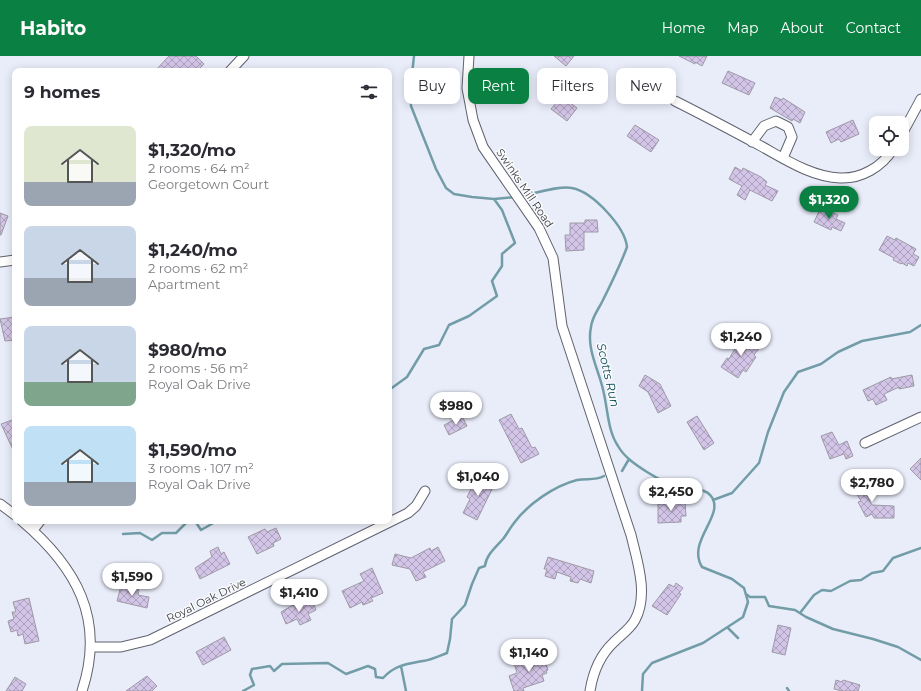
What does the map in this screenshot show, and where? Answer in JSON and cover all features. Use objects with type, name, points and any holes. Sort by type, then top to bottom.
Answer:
[{"type":"street","points":[[233,68],[244,56]]},
{"type":"street","name":"Swinks Mill Road","points":[[469,56],[467,88],[473,120],[483,147],[539,228],[553,258],[562,326],[631,535],[641,582],[641,597],[636,618],[604,654],[597,666],[590,691]]},
{"type":"street","points":[[909,121],[921,99]]},
{"type":"street","points":[[676,102],[783,158],[810,171],[826,176],[851,177],[873,169],[883,162],[888,156]]},
{"type":"street","points":[[752,142],[764,126],[776,121],[788,127],[792,137],[783,158]]},
{"type":"street","points":[[0,262],[12,260]]},
{"type":"street","points":[[865,443],[921,417]]},
{"type":"street","name":"Royal Oak Drive","points":[[392,521],[408,513],[416,506],[425,491]]},
{"type":"street","points":[[0,504],[12,513]]},
{"type":"street","points":[[26,524],[51,547],[67,568],[76,584],[88,619],[91,647],[89,663],[82,691]]},
{"type":"street","points":[[33,530],[38,524]]},
{"type":"street","name":"Royal Oak Drive","points":[[91,647],[121,647],[150,640],[386,524]]},
{"type":"building","points":[[169,56],[196,56],[204,64],[200,68],[158,68]]},
{"type":"building","points":[[554,56],[574,56],[566,66]]},
{"type":"building","points":[[679,56],[707,56],[702,66]]},
{"type":"building","points":[[728,71],[755,83],[749,95],[722,83]]},
{"type":"building","points":[[775,97],[782,100],[783,98],[805,112],[800,123],[793,119],[792,121],[770,108]]},
{"type":"building","points":[[555,104],[572,104],[577,108],[567,121],[551,109]]},
{"type":"building","points":[[853,120],[859,134],[841,142],[839,139],[831,143],[826,132]]},
{"type":"building","points":[[635,125],[659,140],[651,152],[627,136]]},
{"type":"building","points":[[735,167],[742,171],[743,168],[761,177],[767,182],[765,185],[778,191],[772,201],[750,190],[745,200],[737,195],[742,186],[729,179]]},
{"type":"building","points":[[821,207],[838,215],[836,219],[845,223],[841,231],[832,227],[831,230],[814,222]]},
{"type":"building","points":[[0,213],[8,216],[1,235],[0,235]]},
{"type":"building","points":[[585,220],[597,220],[598,232],[584,232],[584,250],[566,251],[565,235],[570,235],[570,223],[585,223]]},
{"type":"building","points":[[887,236],[895,240],[896,238],[916,249],[913,254],[919,257],[914,266],[908,263],[907,266],[902,263],[901,264],[893,260],[894,258],[879,250]]},
{"type":"building","points":[[12,317],[12,340],[5,341],[0,319]]},
{"type":"building","points":[[743,335],[760,347],[754,355],[756,357],[746,372],[743,370],[738,378],[721,367],[727,358],[729,359]]},
{"type":"building","points":[[645,375],[660,384],[671,406],[658,413],[648,392],[639,386]]},
{"type":"building","points":[[912,375],[914,386],[899,389],[899,387],[884,394],[887,400],[876,405],[873,399],[868,401],[863,390],[891,377],[891,379]]},
{"type":"building","points":[[511,414],[519,429],[522,428],[532,448],[535,447],[539,454],[521,463],[499,420]]},
{"type":"building","points":[[462,416],[467,426],[449,435],[444,425]]},
{"type":"building","points":[[697,416],[714,443],[704,450],[687,422]]},
{"type":"building","points":[[12,420],[12,448],[1,424]]},
{"type":"building","points":[[832,432],[839,445],[847,441],[853,456],[846,459],[844,454],[830,459],[821,436]]},
{"type":"building","points":[[921,458],[921,480],[910,469]]},
{"type":"building","points":[[478,475],[495,483],[477,520],[463,513],[470,499],[467,497]]},
{"type":"building","points":[[858,479],[868,481],[866,494],[872,505],[894,506],[894,518],[874,518],[872,514],[866,517],[858,502],[861,501],[855,491]]},
{"type":"building","points":[[685,502],[686,516],[681,516],[681,522],[658,523],[658,504]]},
{"type":"building","points":[[276,528],[281,539],[273,543],[274,546],[257,554],[248,537],[265,529],[267,532]]},
{"type":"building","points":[[218,547],[221,554],[224,552],[230,564],[200,579],[195,568],[212,557],[210,551]]},
{"type":"building","points":[[438,547],[445,561],[423,572],[426,577],[416,581],[410,569],[392,565],[395,554],[411,558],[430,548],[431,551]]},
{"type":"building","points":[[548,557],[594,571],[591,583],[580,579],[578,583],[570,581],[571,577],[557,572],[555,579],[545,576],[547,569],[544,569]]},
{"type":"building","points":[[372,568],[383,593],[371,598],[373,601],[363,605],[362,602],[350,608],[342,591],[364,581],[360,574]]},
{"type":"building","points":[[676,583],[683,588],[679,593],[681,594],[667,615],[652,606],[669,584],[674,587]]},
{"type":"building","points":[[121,586],[139,590],[138,595],[149,597],[147,608],[117,601]]},
{"type":"building","points":[[29,598],[39,641],[25,644],[23,634],[18,636],[17,630],[11,632],[8,621],[14,619],[12,612],[16,612],[13,602]]},
{"type":"building","points":[[312,600],[316,610],[308,614],[311,620],[300,625],[297,619],[286,624],[281,612],[298,602],[300,605]]},
{"type":"building","points":[[778,625],[791,628],[785,655],[772,652]]},
{"type":"building","points":[[224,637],[231,650],[203,665],[196,652]]},
{"type":"building","points":[[543,654],[548,670],[546,671],[547,673],[542,675],[544,681],[523,688],[524,691],[514,691],[509,676],[517,673],[514,663],[520,661],[521,663]]},
{"type":"building","points":[[147,676],[157,686],[152,691],[126,691]]},
{"type":"building","points":[[15,677],[26,684],[22,691],[6,691]]},
{"type":"building","points":[[836,680],[842,682],[843,680],[860,685],[858,691],[842,691],[834,689]]},
{"type":"waterway","name":"Scotts Run","points":[[414,56],[410,92],[411,106],[436,169],[446,188],[454,194],[472,197],[494,199],[515,197]]},
{"type":"waterway","name":"Scotts Run","points":[[520,196],[560,188],[572,188],[589,196],[598,203],[621,230],[627,247],[612,282],[594,317],[590,336],[592,353],[602,386],[612,434],[624,454],[647,472],[671,485],[709,493],[714,503],[714,511],[702,538],[698,557],[702,567],[732,579],[744,588],[748,602],[743,617],[703,643],[652,663],[643,674],[642,691]]},
{"type":"waterway","points":[[392,388],[407,377],[424,349],[439,345],[449,325],[469,316],[497,296],[492,281],[502,266],[502,254],[515,243],[502,210],[494,199]]},
{"type":"waterway","points":[[713,500],[732,493],[759,463],[768,432],[784,392],[798,372],[821,364],[838,352],[862,341],[910,332],[921,325]]},
{"type":"waterway","points":[[622,471],[629,459]]},
{"type":"waterway","points":[[243,691],[254,685],[250,675],[252,669],[270,666],[274,671],[282,664],[328,663],[346,674],[368,666],[375,669],[376,677],[383,678],[392,670],[402,666],[429,660],[447,653],[452,619],[465,605],[479,568],[485,566],[489,555],[520,516],[542,497],[559,487],[577,480],[601,478],[604,476]]},
{"type":"waterway","points":[[123,534],[140,533],[152,540],[162,533],[176,533],[185,524]]},
{"type":"waterway","points":[[197,524],[201,530],[212,524]]},
{"type":"waterway","points":[[800,613],[814,595],[822,590],[831,591],[850,581],[861,580],[872,573],[883,571],[893,558],[921,548]]},
{"type":"waterway","points":[[746,594],[750,597],[765,597],[769,606],[795,610],[806,617],[833,629],[898,647],[921,660]]},
{"type":"waterway","points":[[728,628],[738,638]]},
{"type":"waterway","points":[[401,666],[406,691]]}]
